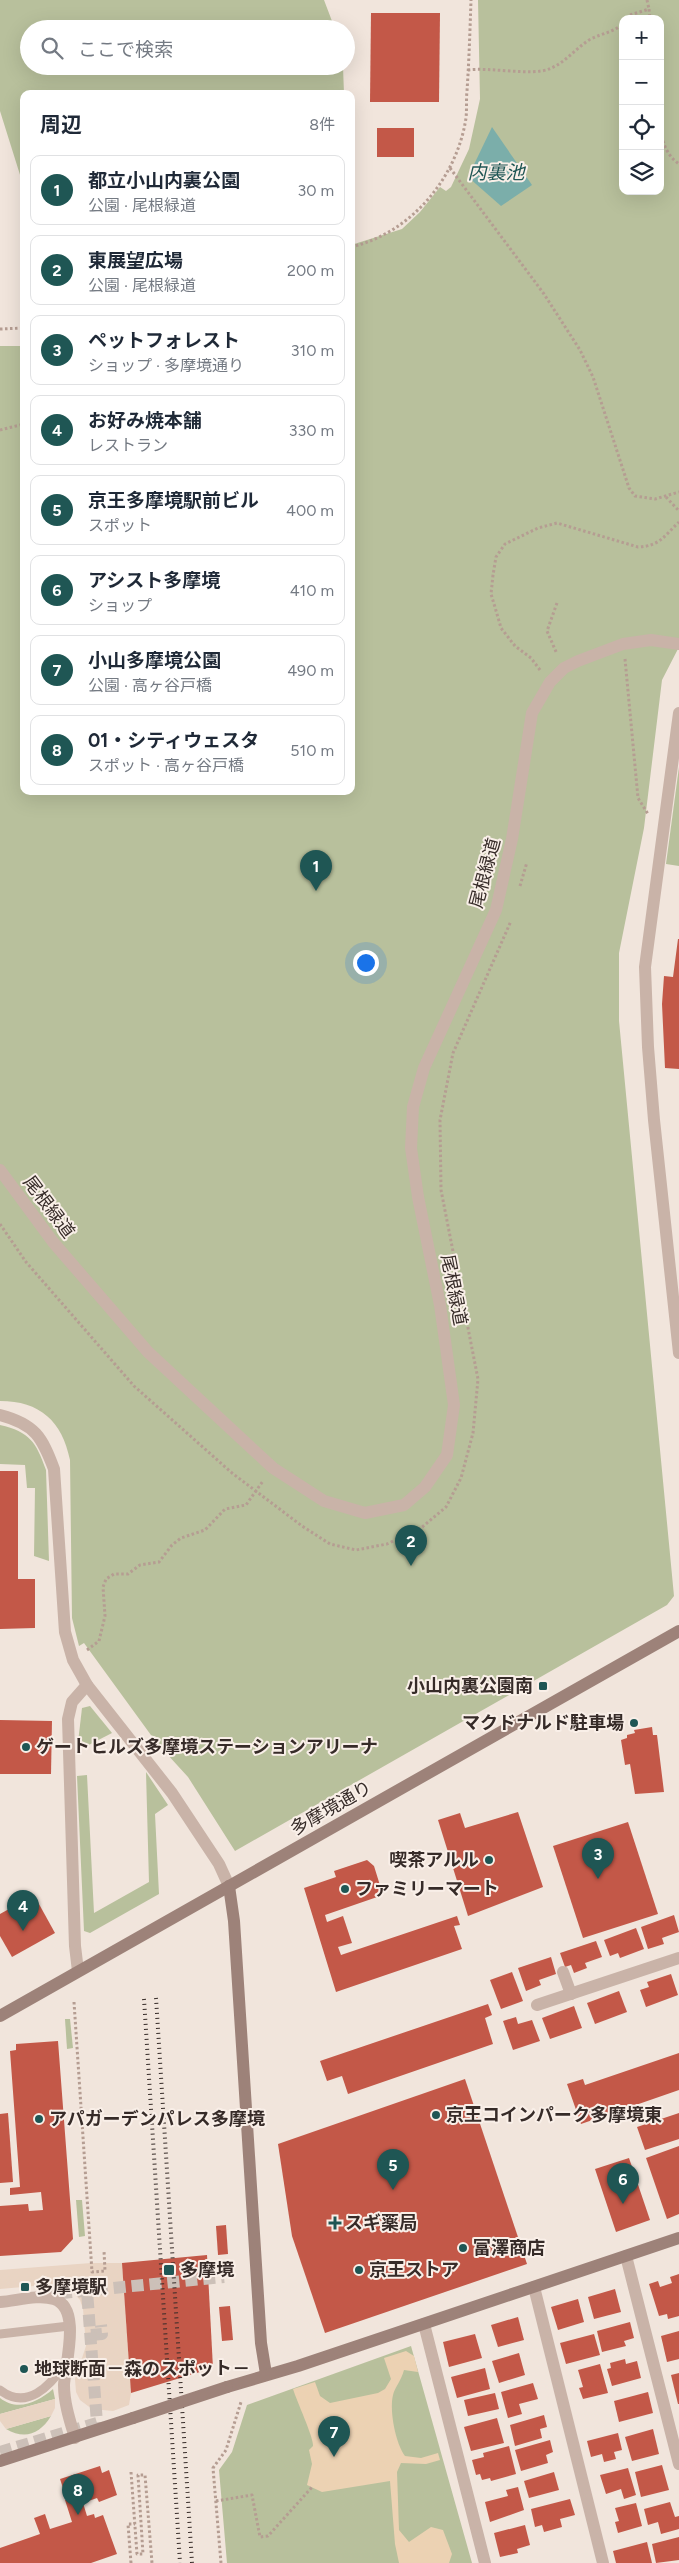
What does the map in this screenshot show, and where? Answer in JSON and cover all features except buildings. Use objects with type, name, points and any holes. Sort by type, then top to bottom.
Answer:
[{"type":"street","name":"尾根緑道","points":[[0,1170],[53,1242],[148,1352],[273,1468],[324,1501],[366,1513],[404,1505],[425,1487],[446,1455],[454,1405],[444,1332],[418,1197],[411,1148],[414,1107],[424,1068],[496,910],[512,839],[532,713],[550,682],[564,668],[623,644],[651,640],[679,644]]},
{"type":"street","points":[[679,713],[645,967],[648,1046],[654,1120],[679,1353]]},
{"type":"street","points":[[0,1416],[18,1420],[33,1429],[46,1447],[54,1470],[64,1632],[73,1660],[87,1686],[172,1793],[219,1864],[229,1886],[234,1920],[261,2343],[266,2374]]},
{"type":"street","name":"多摩境通り","points":[[0,2016],[679,1631]]},
{"type":"street","points":[[78,1971],[75,1946],[68,1719],[72,1702],[87,1686]]},
{"type":"street","points":[[537,2005],[679,1958]]},
{"type":"street","points":[[563,1972],[571,1994]]},
{"type":"street","points":[[0,2461],[266,2374],[298,2366],[679,2238]]},
{"type":"street","points":[[626,2256],[679,2464]]},
{"type":"street","points":[[534,2287],[603,2563]]},
{"type":"street","points":[[0,2302],[45,2297],[61,2303],[66,2311],[71,2345],[64,2385],[65,2401],[75,2438]]},
{"type":"street","points":[[424,2324],[485,2563]]},
{"type":"lane","points":[[0,2334],[69,2326]]},
{"type":"lane","points":[[0,2390],[13,2398],[25,2399],[35,2395],[55,2379],[68,2360]]},
{"type":"path","points":[[355,246],[366,243],[393,230],[423,205],[450,168],[456,156],[466,117],[471,0]]},
{"type":"path","points":[[648,0],[650,15]]},
{"type":"path","points":[[630,15],[649,9]]},
{"type":"path","points":[[468,70],[547,70],[564,61],[578,47],[597,35],[616,30],[619,27]]},
{"type":"path","points":[[664,144],[669,157],[679,164]]},
{"type":"path","points":[[450,168],[544,294],[580,350],[593,377],[629,488],[635,496],[655,499],[679,492]]},
{"type":"path","points":[[0,329],[20,328]]},
{"type":"path","points":[[0,430],[20,425]]},
{"type":"path","points":[[666,497],[679,511]]},
{"type":"path","points":[[550,682],[531,658],[515,646],[501,628],[491,594],[496,557],[505,544],[538,528],[557,523],[638,547],[647,546],[657,544],[679,522]]},
{"type":"path","points":[[557,603],[547,631],[564,668]]},
{"type":"path","points":[[623,644],[638,798],[649,814]]},
{"type":"path","points":[[0,1224],[26,1262],[134,1386],[226,1467],[256,1490],[246,1505],[225,1509],[205,1530],[181,1538],[159,1562],[140,1565],[128,1574],[114,1574],[106,1579],[103,1587],[105,1616],[99,1641],[84,1652]]},
{"type":"path","points":[[74,2002],[92,2272],[105,2271],[104,2252]]},
{"type":"path","points":[[221,2563],[214,2468],[226,2450],[241,2402]]},
{"type":"path","points":[[131,2472],[137,2554],[143,2554],[138,2475],[145,2475],[152,2563]]},
{"type":"path","points":[[216,2501],[252,2495],[260,2537],[268,2536],[314,2486]]},
{"type":"path","points":[[131,2563],[128,2524],[135,2524]]},
{"type":"green space","points":[[0,0],[324,0],[332,20],[20,20],[20,75],[343,75],[344,90],[20,90],[20,175],[0,111]]},
{"type":"green space","points":[[478,0],[679,0],[679,647],[662,680],[644,828],[619,953],[619,1021],[674,1596],[667,1605],[235,1851],[188,1777],[156,1742],[84,1643],[79,1646],[72,1618],[70,1460],[66,1446],[55,1424],[38,1409],[14,1402],[0,1401],[0,346],[20,346],[20,795],[355,795],[355,244],[402,229],[420,212],[440,187],[446,191],[451,187],[469,149],[480,99]]},
{"type":"green space","points":[[679,767],[679,866],[666,864]]},
{"type":"green space","points":[[0,1425],[25,1435],[35,1445],[46,1470],[49,1561],[34,1556],[35,1488],[27,1488],[25,1465],[0,1464]]},
{"type":"green space","points":[[90,1706],[112,1733],[77,1751],[82,1708]]},
{"type":"green space","points":[[146,1772],[168,1805],[155,1814],[159,1894],[90,1933],[84,1931],[77,1776],[87,1775],[94,1913],[149,1882]]},
{"type":"green space","points":[[65,2019],[70,2019],[73,2048],[67,2049]]},
{"type":"green space","points":[[76,2200],[82,2200],[85,2236],[79,2237]]},
{"type":"green space","points":[[411,2346],[472,2563],[227,2563],[219,2470],[232,2452],[247,2405]]},
{"type":"green space","points":[[53,2389],[55,2399],[0,2414],[0,2398],[14,2404],[28,2404],[41,2398]]},
{"type":"green space","points":[[51,2416],[42,2427],[32,2433],[20,2434],[6,2429]]},
{"type":"sand","points":[[406,2351],[414,2356],[418,2372],[404,2370],[394,2392],[392,2410],[396,2436],[405,2456],[421,2458],[438,2453],[440,2460],[426,2464],[401,2463],[397,2472],[399,2530],[409,2542],[431,2527],[443,2530],[452,2554],[449,2563],[399,2563],[395,2544],[390,2481],[322,2492],[307,2485],[312,2464],[309,2450],[313,2446],[313,2442],[293,2389],[315,2382],[320,2396],[330,2403],[378,2393],[385,2389],[391,2379],[384,2358]]},
{"type":"shaded area","points":[[91,2263],[122,2263],[131,2393],[129,2405],[113,2411],[92,2409],[80,2400],[76,2392],[75,2379],[86,2346],[83,2309],[80,2300],[71,2290],[57,2284],[0,2289],[0,2270]]},
{"type":"shaded area","points":[[55,2399],[55,2408],[51,2416],[6,2429],[0,2421],[0,2414]]},
{"type":"water","name":"内裏池","points":[[492,127],[532,185],[501,206],[468,177]]},
{"type":"tunnel","points":[[42,2295],[224,2277]]},
{"type":"tunnel","points":[[0,2452],[97,2423],[87,2291]]},
{"type":"tunnel","points":[[91,2335],[102,2334],[101,2325]]},
{"type":"railway","points":[[156,1998],[192,2563]]},
{"type":"railway","points":[[144,1999],[180,2563]]},
{"type":"place","name":"都立小山内裏公園","points":[[316,891]]},
{"type":"place","name":"東展望広場","points":[[411,1566]]},
{"type":"place","name":"小山内裏公園南","points":[[543,1686]]},
{"type":"place","name":"マクドナルド駐車場","points":[[634,1723]]},
{"type":"place","name":"ゲートヒルズ多摩境ステーションアリーナ","points":[[26,1747]]},
{"type":"place","name":"喫茶アルル","points":[[489,1860]]},
{"type":"place","name":"ペットフォレスト","points":[[598,1879]]},
{"type":"place","name":"ファミリーマート","points":[[345,1889]]},
{"type":"place","name":"お好み焼本舗","points":[[23,1931]]},
{"type":"place","name":"京王コインパーク多摩境東","points":[[436,2115]]},
{"type":"place","name":"アパガーデンパレス多摩境","points":[[39,2119]]},
{"type":"place","name":"京王多摩境駅前ビル","points":[[393,2190]]},
{"type":"place","name":"アシスト多摩境","points":[[623,2204]]},
{"type":"place","name":"スギ薬局","points":[[335,2223]]},
{"type":"place","name":"富澤商店","points":[[463,2248]]},
{"type":"place","name":"多摩境","points":[[169,2270]]},
{"type":"place","name":"京王ストア","points":[[359,2270]]},
{"type":"place","name":"多摩境駅","points":[[25,2287]]},
{"type":"place","name":"地球断面－森のスポット－","points":[[24,2369]]},
{"type":"place","name":"小山多摩境公園","points":[[334,2457]]},
{"type":"place","name":"01・シティウェスタ","points":[[78,2515]]}]
